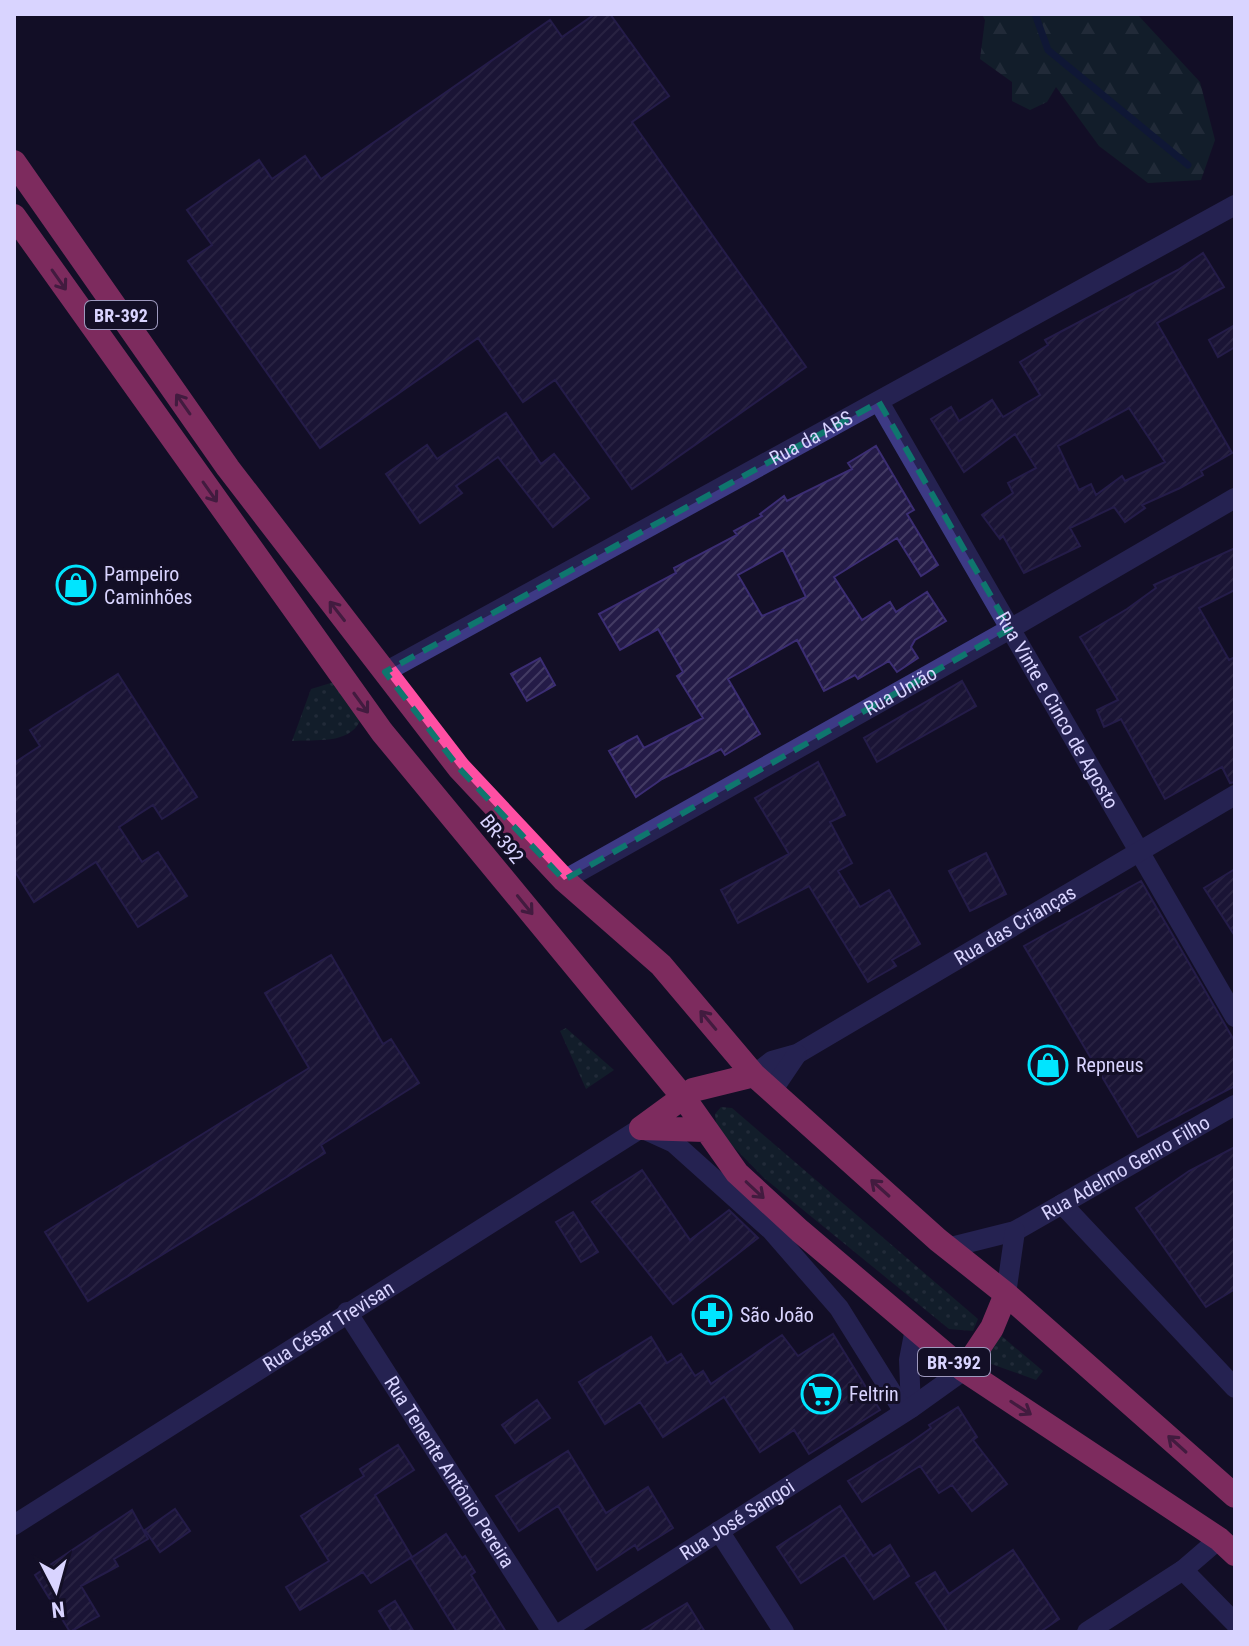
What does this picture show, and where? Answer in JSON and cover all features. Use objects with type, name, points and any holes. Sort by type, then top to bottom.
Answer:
[{"type":"highway","name":"BR-392","points":[[14,162],[228,468],[459,768],[564,880],[661,965],[763,1083],[938,1240],[1006,1294],[1235,1496]]},
{"type":"highway","name":"BR-392","points":[[14,216],[382,732],[684,1098],[737,1173],[964,1370],[1227,1546]]},
{"type":"highway","points":[[649,1123],[661,1085],[650,1059]]},
{"type":"highway","points":[[649,1123],[693,1090],[763,1083]]},
{"type":"highway","points":[[649,1123],[705,1130],[704,1103],[719,1085]]},
{"type":"highway","name":"BR-392","points":[[964,1370],[992,1328],[1006,1294]]},
{"type":"street","name":"Rua da ABS","points":[[385,672],[1235,205]]},
{"type":"street","name":"Rua Vinte e Cinco de Agosto","points":[[879,402],[1235,1017]]},
{"type":"street","name":"Rua União","points":[[564,880],[1010,629],[1235,498]]},
{"type":"street","name":"Rua das Crianças","points":[[763,1083],[797,1054],[1235,795]]},
{"type":"street","name":"Rua Adelmo Genro Filho","points":[[938,1240],[951,1247],[1015,1231],[1235,1105]]},
{"type":"street","name":"Rua César Trevisan","points":[[14,1525],[649,1123]]},
{"type":"street","points":[[649,1123],[771,1230],[839,1308],[908,1410]]},
{"type":"street","points":[[1062,1204],[1235,1388]]},
{"type":"street","points":[[1006,1294],[1015,1231]]},
{"type":"street","name":"Rua Tenente Antônio Pereira","points":[[347,1312],[552,1632]]},
{"type":"street","points":[[908,1410],[909,1360],[915,1329]]},
{"type":"street","name":"Rua José Sangoi","points":[[562,1632],[908,1410],[964,1370]]},
{"type":"street","points":[[719,1531],[784,1632]]},
{"type":"street","points":[[1087,1632],[1183,1570],[1227,1546]]},
{"type":"street","points":[[1183,1570],[1235,1623]]},
{"type":"highlighted area","points":[[879,402],[1010,629],[564,880],[459,768],[385,672]]},
{"type":"green space","points":[[982,14],[1137,14],[1200,82],[1215,140],[1201,180],[1148,183],[1099,146],[1056,87],[1047,102],[1030,110],[1012,101],[1012,82],[980,59],[985,20]]},
{"type":"green space","points":[[334,682],[360,721],[355,729],[330,739],[292,741],[311,689]]},
{"type":"green space","points":[[566,1028],[614,1070],[586,1089],[560,1031]]},
{"type":"green space","points":[[721,1107],[732,1108],[978,1319],[973,1331],[949,1329],[764,1178],[717,1130],[715,1114]]},
{"type":"green space","points":[[998,1333],[1043,1371],[1036,1380],[980,1360]]},
{"type":"building","points":[[595,14],[610,14],[669,96],[632,122],[806,367],[632,489],[555,380],[523,402],[478,338],[320,448],[188,261],[212,245],[187,210],[259,160],[272,179],[305,156],[321,179],[550,20],[562,37]]},
{"type":"building","points":[[1203,253],[1224,287],[1157,323],[1232,453],[1201,471],[1203,475],[1142,505],[1145,508],[1125,522],[1114,507],[1070,528],[1080,546],[1024,573],[1003,536],[1000,539],[982,515],[1013,493],[1008,483],[1036,468],[1015,434],[964,472],[931,419],[951,407],[959,421],[992,400],[1003,417],[1040,395],[1020,362],[1048,345],[1045,340],[1178,270]],"holes":[[[1129,408],[1165,462],[1125,481],[1122,476],[1096,495],[1091,484],[1079,490],[1058,446]]]},
{"type":"building","points":[[1235,325],[1235,347],[1218,357],[1209,340]]},
{"type":"building","points":[[506,413],[541,464],[554,454],[589,498],[553,527],[498,457],[456,486],[462,493],[420,523],[386,474],[427,445],[437,459]]},
{"type":"building","points":[[876,446],[914,510],[907,514],[938,565],[921,576],[897,538],[834,577],[862,620],[890,602],[896,612],[927,592],[946,621],[915,640],[911,647],[918,658],[897,672],[889,661],[858,679],[855,675],[824,691],[797,640],[728,679],[760,734],[725,755],[721,749],[662,779],[636,797],[609,751],[637,736],[644,748],[703,718],[677,676],[683,672],[658,629],[620,650],[599,614],[676,573],[674,568],[737,535],[734,531],[762,516],[760,514],[784,496],[787,501],[852,469],[848,463]],"holes":[[[783,550],[806,597],[762,616],[738,575]]]},
{"type":"building","points":[[1235,548],[1235,590],[1199,608],[1229,660],[1235,657],[1235,782],[1230,783],[1222,767],[1165,799],[1121,719],[1104,727],[1097,710],[1118,700],[1080,637],[1127,609],[1156,588],[1154,585]]},
{"type":"building","points":[[540,658],[555,685],[527,701],[511,674]]},
{"type":"building","points":[[118,674],[197,797],[162,819],[153,805],[119,827],[142,862],[158,852],[187,896],[138,927],[96,862],[34,902],[14,870],[14,763],[40,746],[30,730]]},
{"type":"building","points":[[962,681],[976,706],[877,762],[864,738]]},
{"type":"building","points":[[818,762],[845,815],[830,822],[852,863],[838,871],[860,907],[889,890],[920,944],[892,960],[896,966],[868,982],[809,886],[738,923],[721,890],[789,854],[755,798]]},
{"type":"building","points":[[986,853],[1006,894],[970,911],[949,871]]},
{"type":"building","points":[[1235,869],[1235,936],[1204,888]]},
{"type":"building","points":[[1141,881],[1235,1042],[1235,1086],[1138,1137],[1024,946]]},
{"type":"building","points":[[331,955],[383,1044],[391,1039],[419,1083],[321,1145],[325,1153],[88,1301],[45,1232],[309,1068],[265,993]]},
{"type":"building","points":[[1235,1147],[1235,1289],[1206,1307],[1136,1208],[1189,1171]]},
{"type":"building","points":[[642,1170],[690,1240],[729,1210],[758,1238],[673,1304],[592,1202]]},
{"type":"building","points":[[573,1212],[598,1252],[581,1262],[556,1222]]},
{"type":"building","points":[[833,1334],[880,1410],[809,1454],[794,1430],[760,1452],[724,1397],[663,1437],[640,1402],[605,1424],[579,1382],[651,1337],[667,1363],[681,1354],[695,1376],[703,1371],[711,1384],[782,1335],[798,1356]]},
{"type":"building","points":[[537,1400],[550,1418],[515,1443],[502,1425]]},
{"type":"building","points":[[958,1407],[977,1437],[973,1440],[1007,1484],[972,1511],[952,1485],[939,1493],[920,1466],[862,1502],[848,1481],[910,1443],[931,1428],[929,1425]]},
{"type":"building","points":[[398,1445],[414,1470],[375,1495],[412,1557],[371,1583],[363,1572],[300,1610],[286,1587],[329,1561],[301,1516],[364,1476],[360,1469]]},
{"type":"building","points":[[568,1451],[606,1513],[648,1487],[673,1528],[638,1550],[635,1545],[597,1570],[558,1506],[519,1531],[496,1496]]},
{"type":"building","points":[[840,1506],[873,1556],[890,1545],[909,1576],[874,1599],[844,1555],[801,1583],[777,1547]]},
{"type":"building","points":[[175,1509],[190,1531],[160,1552],[145,1530]]},
{"type":"building","points":[[132,1510],[148,1539],[114,1559],[118,1566],[81,1586],[99,1616],[70,1632],[35,1575]]},
{"type":"building","points":[[446,1534],[475,1572],[471,1575],[506,1632],[457,1632],[411,1558]]},
{"type":"building","points":[[1013,1550],[1059,1619],[1040,1632],[948,1632],[916,1583],[935,1572],[949,1594]]},
{"type":"building","points":[[395,1601],[414,1632],[392,1632],[379,1611]]},
{"type":"building","points":[[687,1603],[705,1632],[639,1632]]},
{"type":"waterway","points":[[1035,14],[1048,50],[1188,165]]},
{"type":"place","name":"Pampeiro Caminhões","points":[[76,585]]},
{"type":"place","name":"Repneus","points":[[1048,1065]]},
{"type":"place","name":"São João","points":[[712,1315]]},
{"type":"place","name":"Feltrin","points":[[821,1394]]}]
